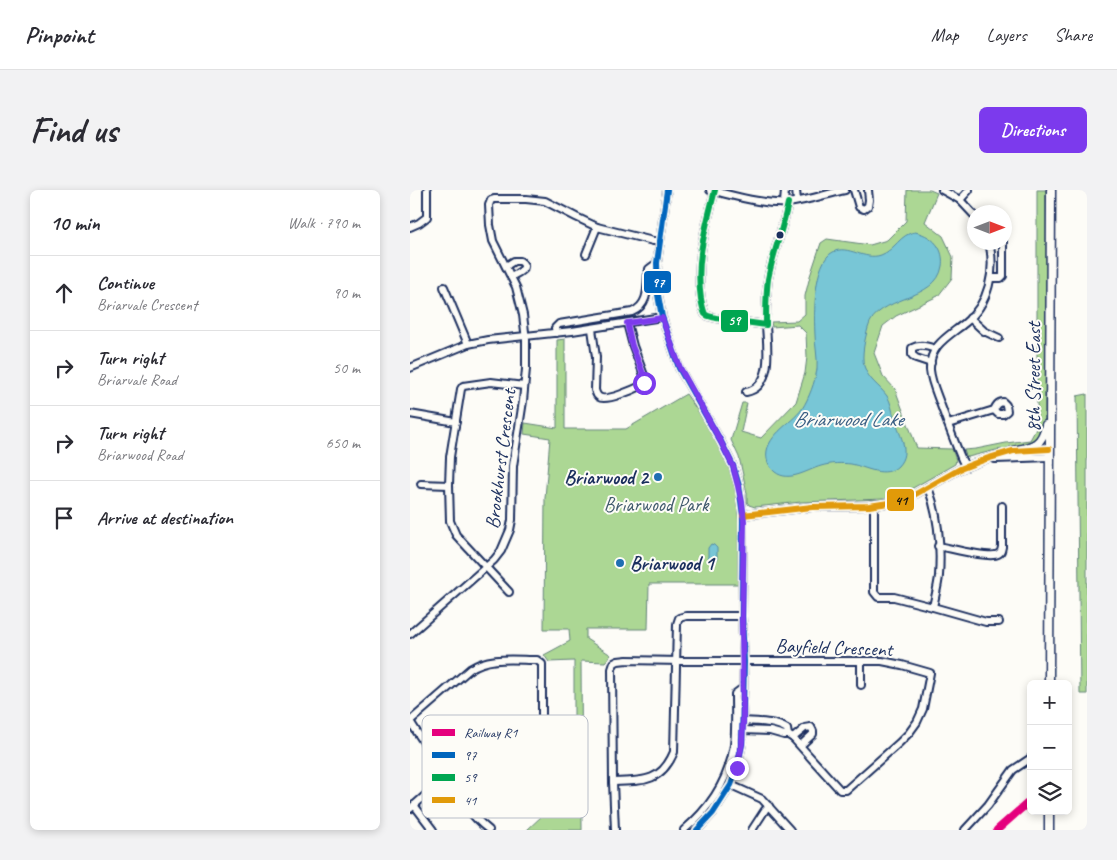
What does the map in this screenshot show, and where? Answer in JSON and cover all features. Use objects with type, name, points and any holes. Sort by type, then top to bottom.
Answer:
[{"type":"main road","name":"8th Street East","points":[[1049,680],[1051,190]]},
{"type":"main road","points":[[1013,451],[1038,444],[1046,428],[1049,404]]},
{"type":"main road","points":[[1049,815],[1049,830]]},
{"type":"street","points":[[410,227],[419,224],[427,217],[427,190]]},
{"type":"street","points":[[667,190],[657,264],[658,295],[662,318],[680,368],[733,466],[739,486],[743,515],[742,616],[744,662],[743,730],[740,756],[731,786],[713,813],[697,830]]},
{"type":"street","points":[[766,325],[716,318],[705,314],[701,295],[700,261],[713,190],[746,199],[786,203],[845,190]]},
{"type":"street","points":[[746,392],[752,391],[758,386],[763,379],[768,364],[767,289],[785,218],[785,190]]},
{"type":"street","points":[[796,190],[797,201]]},
{"type":"street","points":[[854,190],[859,207],[864,209],[868,206],[868,190]]},
{"type":"street","points":[[942,190],[960,200],[967,208]]},
{"type":"street","points":[[960,200],[969,190]]},
{"type":"street","name":"Brookhurst Crescent","points":[[410,634],[485,568],[501,551],[512,520],[513,466],[526,368],[526,336],[521,302],[506,266],[493,242],[490,225],[490,202],[494,199],[545,201],[597,227]]},
{"type":"street","points":[[586,254],[597,227],[659,241]]},
{"type":"street","points":[[966,467],[934,386],[930,369],[935,349],[976,312],[984,299],[991,278],[990,250]]},
{"type":"street","points":[[991,278],[1001,278],[1003,276],[1003,250]]},
{"type":"street","points":[[506,266],[520,261],[524,266],[523,269],[511,277]]},
{"type":"street","points":[[556,333],[555,328],[559,324],[636,310],[643,304],[647,296],[648,273],[657,264]]},
{"type":"street","points":[[444,286],[468,344]]},
{"type":"street","points":[[410,368],[468,344],[488,340],[556,333],[662,318]]},
{"type":"street","points":[[970,318],[984,331],[1000,338]]},
{"type":"street","points":[[592,328],[596,357],[595,390],[599,398],[603,398],[623,394],[644,383],[645,378],[632,346],[627,323]]},
{"type":"street","points":[[931,363],[912,355],[912,348],[916,346],[935,349]]},
{"type":"street","points":[[509,592],[456,535],[452,527],[448,485],[450,457],[461,389],[465,385],[491,382],[524,386]]},
{"type":"street","points":[[948,424],[994,410]]},
{"type":"street","points":[[410,414],[456,422]]},
{"type":"street","points":[[743,515],[812,507],[874,506],[906,499],[966,467],[986,459],[1013,451],[1049,453]]},
{"type":"street","points":[[986,459],[1014,459],[1049,453]]},
{"type":"street","points":[[421,484],[448,485]]},
{"type":"street","points":[[928,487],[933,501],[938,546],[938,577],[933,607]]},
{"type":"street","points":[[874,506],[874,592],[878,597],[894,597],[986,622],[999,622]]},
{"type":"street","points":[[938,546],[974,553],[997,554],[1002,549],[1002,506]]},
{"type":"street","points":[[615,830],[613,782],[642,781],[650,778],[670,763],[674,752],[677,624],[680,618],[686,616],[742,616]]},
{"type":"street","points":[[422,740],[410,721],[470,669],[478,664],[493,660],[537,660],[542,664],[542,715]]},
{"type":"street","name":"Bayfield Crescent","points":[[613,782],[613,666],[618,661],[861,661],[902,665],[930,673],[923,709],[909,733],[843,791],[791,736],[787,729],[771,723],[743,721]]},
{"type":"street","points":[[860,685],[861,661]]},
{"type":"street","points":[[684,830],[710,804],[729,768],[734,745],[735,694],[743,688]]},
{"type":"street","points":[[743,730],[770,731],[791,736],[805,728],[811,727],[813,734],[800,745]]},
{"type":"street","points":[[965,830],[988,805],[1013,770],[1027,761]]},
{"type":"street","points":[[731,786],[762,799],[790,830]]},
{"type":"street","points":[[422,798],[412,807],[433,830]]},
{"type":"street","points":[[752,830],[769,806]]},
{"type":"street","points":[[475,818],[489,830]]},
{"type":"green space","points":[[907,190],[930,190],[937,193],[925,222],[943,236],[953,257],[952,278],[938,296],[896,316],[883,326],[874,353],[883,376],[895,389],[917,448],[952,449],[956,460],[955,464],[904,493],[884,499],[801,502],[755,507],[749,505],[739,457],[731,440],[742,403],[747,403],[741,432],[761,438],[796,402],[805,373],[807,357],[806,333],[798,325],[772,327],[771,322],[797,321],[805,314],[805,296],[821,243],[827,239],[870,245],[887,240],[906,221]]},
{"type":"green space","points":[[1037,190],[1046,190],[1047,377],[1044,431],[1031,445],[996,450],[968,457],[964,450],[1030,440],[1037,427]]},
{"type":"green space","name":"Briarwood Park","points":[[565,339],[565,429],[626,429],[686,394],[708,427],[727,463],[735,488],[739,524],[738,584],[649,584],[648,629],[586,629],[586,639],[611,655],[605,662],[581,661],[581,715],[574,715],[574,661],[549,662],[544,655],[570,641],[569,629],[544,629],[545,498],[550,438],[524,434],[525,423],[557,428],[557,340]]},
{"type":"green space","points":[[1087,394],[1087,694],[1080,694],[1077,396]]},
{"type":"green space","name":"Briarwood Park","points":[[540,818],[582,818],[582,830],[527,830]]},
{"type":"water","name":"Briarwood Lake","points":[[915,232],[929,237],[940,250],[942,266],[938,278],[918,293],[882,309],[873,317],[868,328],[863,352],[863,362],[866,371],[887,396],[890,403],[903,442],[904,454],[902,460],[893,470],[887,472],[840,463],[821,466],[798,475],[780,475],[770,466],[767,459],[767,451],[773,437],[802,409],[813,384],[817,369],[815,339],[816,290],[818,278],[826,258],[839,250],[868,256],[881,255],[890,250],[905,236]]},
{"type":"water","points":[[711,544],[717,548],[717,560],[708,560],[708,548]]},
{"type":"rail line","name":"R1","points":[[997,830],[1027,804]]},
{"type":"transit line","name":"97","points":[[667,190],[657,263],[658,295],[662,317],[679,368],[733,466],[739,486],[743,515],[742,616],[744,662],[742,744],[731,785],[713,813],[697,830]]},
{"type":"transit line","name":"59","points":[[715,190],[702,244],[699,271],[701,299],[705,314],[716,318],[766,325],[768,279],[788,203]]},
{"type":"transit line","name":"41","points":[[743,515],[812,507],[869,506],[895,502],[914,495],[960,469],[986,459],[1013,451],[1049,449]]},
{"type":"place","name":"Briarwood 2","points":[[658,477]]},
{"type":"place","name":"Briarwood 1","points":[[620,563]]},
{"type":"route","points":[[644,383],[645,378],[632,346],[627,323],[662,318],[680,368],[727,453],[739,486],[744,522],[742,616],[744,656],[742,744],[737,768]]}]
